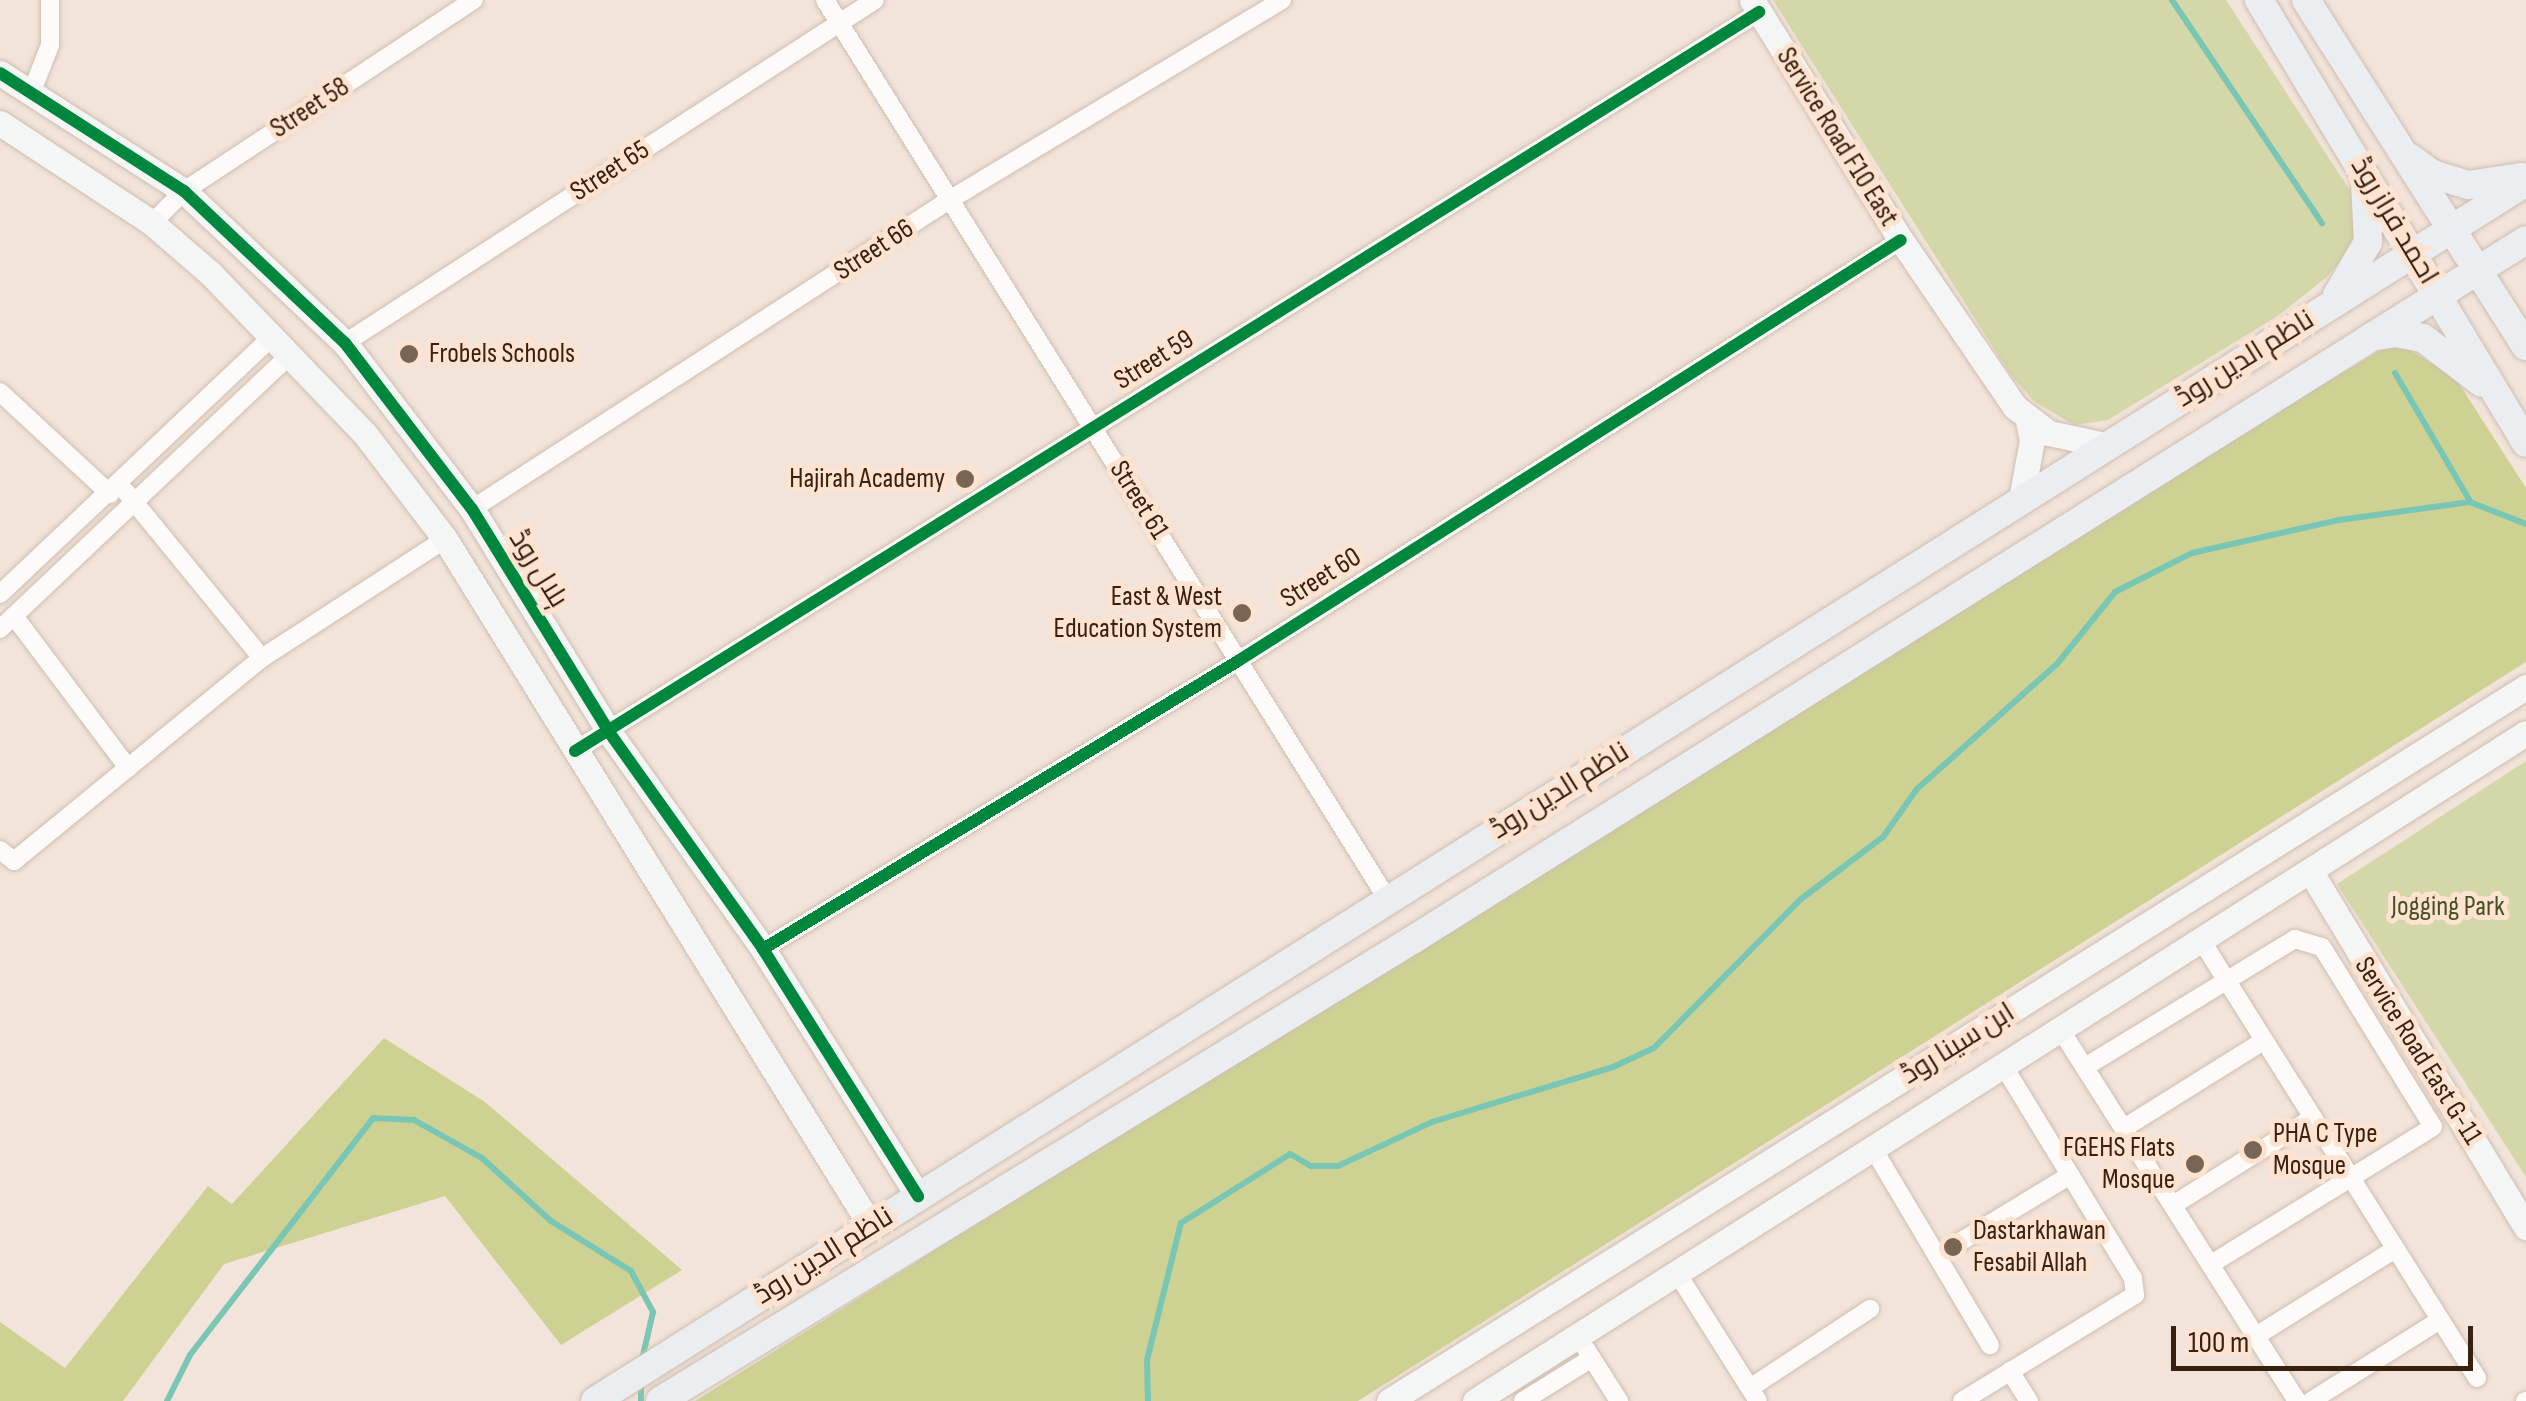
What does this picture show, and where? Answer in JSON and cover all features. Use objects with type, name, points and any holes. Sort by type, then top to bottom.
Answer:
[{"type":"main road","name":"احمد فراز روڈ","points":[[2259,0],[2526,443]]},
{"type":"main road","name":"احمد فراز روڈ","points":[[2306,0],[2526,346]]},
{"type":"main road","points":[[2400,150],[2432,174],[2468,185],[2526,179]]},
{"type":"main road","points":[[2327,308],[2368,242],[2361,164]]},
{"type":"main road","name":"ناظم الدین روڈ","points":[[595,1401],[674,1346],[740,1309],[2526,179]]},
{"type":"main road","name":"ناظم الدین روڈ","points":[[660,1401],[762,1334],[1896,635],[2526,240]]},
{"type":"main road","points":[[2366,338],[2395,333],[2424,338],[2498,397]]},
{"type":"main road","points":[[1869,597],[1896,635]]},
{"type":"main road","points":[[1175,1034],[1196,1068]]},
{"type":"main road","points":[[740,1309],[762,1334]]},
{"type":"street","points":[[32,91],[50,45],[50,0]]},
{"type":"street","name":"Street 58","points":[[152,224],[184,191],[474,0]]},
{"type":"street","name":"Street 61","points":[[825,0],[946,202],[1094,428],[1388,900]]},
{"type":"street","name":"Street 65","points":[[345,343],[875,0]]},
{"type":"street","name":"Street 66","points":[[472,509],[946,202],[1282,0]]},
{"type":"street","name":"Service Road F10 East","points":[[1755,6],[1900,240],[2028,421]]},
{"type":"street","name":"Street 59","points":[[575,750],[1094,428],[1755,6]]},
{"type":"street","name":"ہلال روڈ","points":[[0,73],[184,191],[345,343],[472,509],[609,732],[762,949],[918,1196]]},
{"type":"street","points":[[0,123],[152,224],[282,345],[364,434],[445,540],[871,1226]]},
{"type":"street","name":"Street 60","points":[[762,949],[1238,660],[1900,240]]},
{"type":"street","points":[[0,594],[282,345]]},
{"type":"street","points":[[128,768],[7,622],[133,502],[282,345]]},
{"type":"street","points":[[0,392],[133,502],[262,658]]},
{"type":"street","points":[[2028,421],[2075,442],[2105,445]]},
{"type":"street","points":[[2020,499],[2032,440],[2028,421]]},
{"type":"street","points":[[0,850],[14,860],[262,658],[445,540]]},
{"type":"street","name":"ابن سینا روڈ","points":[[1389,1401],[2526,687]]},
{"type":"street","name":"ابن سینا روڈ","points":[[1475,1401],[2312,874],[2526,733]]},
{"type":"street","points":[[2448,736],[2470,769]]},
{"type":"street","points":[[2256,856],[2280,893]]},
{"type":"street","name":"Service Road East G-11","points":[[2312,874],[2526,1227]]},
{"type":"street","points":[[2085,1067],[2295,938],[2322,947],[2433,1127],[2210,1264]]},
{"type":"street","points":[[2203,942],[2477,1378]]},
{"type":"street","points":[[2062,1032],[2298,1401]]},
{"type":"street","points":[[2124,1128],[2262,1041]]},
{"type":"street","points":[[1962,1401],[2135,1295],[2133,1278],[2005,1068]]},
{"type":"street","points":[[2173,1205],[2312,1118]]},
{"type":"street","points":[[1874,1150],[1990,1345]]},
{"type":"street","points":[[1936,1256],[2070,1175]]},
{"type":"street","points":[[2256,1336],[2395,1249]]},
{"type":"street","points":[[1677,1273],[1754,1394],[1870,1310]]},
{"type":"street","points":[[2311,1401],[2440,1320]]},
{"type":"street","points":[[1578,1336],[1620,1401]]},
{"type":"street","points":[[1525,1400],[1592,1358]]},
{"type":"street","points":[[2010,1371],[2028,1401]]},
{"type":"green space","points":[[1773,0],[2226,0],[2353,195],[2360,236],[2328,276],[2279,315],[2108,420],[2074,425],[2035,402],[2010,374]]},
{"type":"green space","points":[[2396,341],[2456,379],[2526,488],[2526,662],[1358,1401],[695,1401],[2146,489]]},
{"type":"green space","name":"Jogging Park","points":[[2526,761],[2526,1177],[2337,884]]},
{"type":"green space","points":[[384,1038],[485,1102],[682,1270],[561,1345],[445,1196],[224,1264],[123,1401],[0,1401],[0,1322],[65,1368],[208,1186],[232,1204]]},
{"type":"waterway","points":[[2172,0],[2322,223]]},
{"type":"waterway","points":[[2395,373],[2470,501]]},
{"type":"waterway","points":[[1148,1401],[1147,1360],[1181,1223],[1290,1154],[1311,1166],[1338,1166],[1432,1122],[1613,1067],[1654,1048],[1801,899],[1883,837],[1917,789],[2057,664],[2115,592],[2192,553],[2339,520],[2470,502],[2526,524]]},
{"type":"waterway","points":[[167,1401],[190,1355],[373,1118],[414,1120],[482,1158],[551,1221],[631,1271],[653,1312],[641,1364]]},
{"type":"waterway","points":[[641,1382],[641,1401]]},
{"type":"cycle path","points":[[575,751],[1759,12]]},
{"type":"cycle path","points":[[0,73],[184,191],[345,343],[472,509],[609,732],[763,949],[918,1196]]},
{"type":"cycle path","points":[[763,949],[1238,661],[1901,240]]},
{"type":"place","name":"Frobels Schools","points":[[409,354]]},
{"type":"place","name":"Hajirah Academy","points":[[965,479]]},
{"type":"place","name":"East & West Education System","points":[[1242,613]]},
{"type":"place","name":"PHA C Type Mosque","points":[[2253,1150]]},
{"type":"place","name":"FGEHS Flats Mosque","points":[[2195,1164]]},
{"type":"place","name":"Dastarkhawan Fesabil Allah","points":[[1953,1247]]}]
